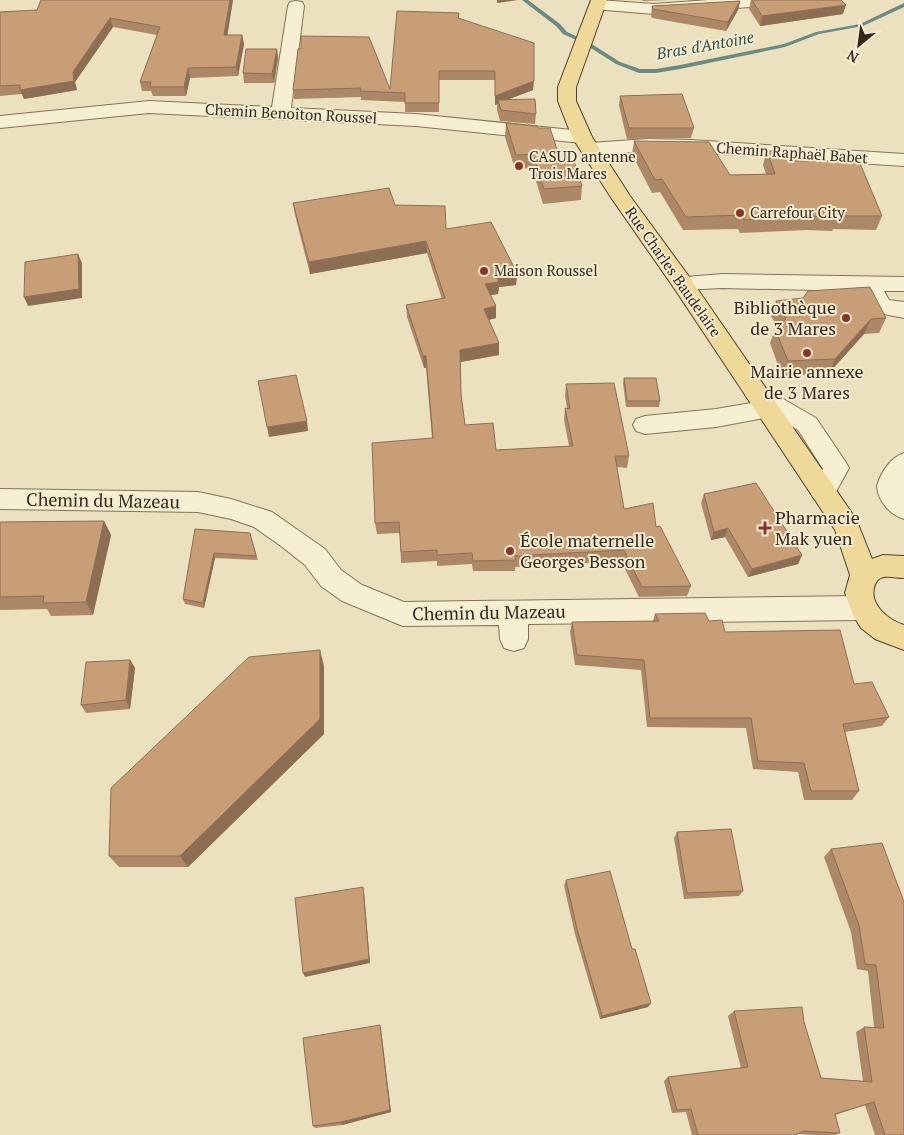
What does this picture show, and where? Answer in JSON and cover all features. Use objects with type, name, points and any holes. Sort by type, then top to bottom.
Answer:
[{"type":"main road","name":"Rue Charles Baudelaire","points":[[599,3],[567,87],[567,101],[586,143],[622,199],[682,283],[847,528],[864,576]]},
{"type":"main road","name":"Rue Charles Baudelaire","points":[[847,528],[899,566]]},
{"type":"main road","points":[[899,566],[883,566],[872,570],[864,576],[859,585],[858,596],[861,608],[869,620],[894,636],[904,638]]},
{"type":"street","points":[[599,3],[654,10],[777,0]]},
{"type":"street","points":[[281,113],[296,6]]},
{"type":"street","name":"Chemin Benoîton Roussel","points":[[0,122],[149,107],[416,120],[586,143]]},
{"type":"street","name":"Chemin Raphaël Babet","points":[[586,143],[691,146],[904,160]]},
{"type":"street","points":[[682,283],[722,281],[904,284]]},
{"type":"street","points":[[870,283],[882,307],[904,310]]},
{"type":"street","points":[[645,425],[716,418],[762,402]]},
{"type":"street","points":[[904,463],[892,478],[889,488],[891,496],[904,508]]},
{"type":"street","name":"Chemin du Mazeau","points":[[0,499],[198,502],[232,509],[263,519],[291,538],[315,557],[330,578],[352,593],[403,614],[514,626],[861,608]]},
{"type":"building","points":[[41,0],[230,0],[224,35],[242,35],[236,67],[188,68],[184,87],[150,87],[151,82],[140,82],[160,27],[110,18],[73,72],[74,81],[20,90],[20,85],[0,86],[0,12],[37,10]]},
{"type":"building","points":[[752,0],[841,0],[846,5],[762,16]]},
{"type":"building","points":[[740,1],[728,22],[653,9],[652,6]]},
{"type":"building","points":[[397,11],[459,13],[458,18],[534,43],[534,81],[495,96],[495,71],[439,71],[439,103],[405,103],[405,93],[360,91],[361,88],[293,90],[298,49],[301,49],[301,36],[369,37],[390,89]]},
{"type":"building","points":[[246,49],[277,49],[272,74],[243,73]]},
{"type":"building","points":[[682,94],[694,128],[629,128],[620,96]]},
{"type":"building","points":[[535,99],[536,114],[501,110],[498,100]]},
{"type":"building","points":[[506,123],[550,128],[561,162],[574,161],[582,186],[544,189],[533,154],[516,155]]},
{"type":"building","points":[[634,141],[709,142],[730,175],[775,174],[767,151],[793,151],[796,161],[859,161],[882,216],[836,216],[837,218],[812,216],[744,220],[742,215],[686,217],[662,179],[655,180]]},
{"type":"building","points":[[389,188],[395,205],[445,206],[446,229],[491,222],[517,273],[496,276],[499,282],[485,284],[496,306],[484,309],[499,343],[460,350],[461,394],[465,425],[493,423],[496,450],[573,446],[565,408],[570,409],[566,384],[614,383],[629,456],[615,456],[624,509],[653,503],[656,527],[660,526],[691,586],[642,587],[624,550],[515,556],[516,560],[473,561],[472,553],[437,555],[437,550],[401,552],[399,522],[375,523],[372,443],[433,438],[426,356],[423,356],[406,305],[445,298],[426,241],[309,262],[293,203]]},
{"type":"building","points":[[78,254],[79,289],[24,297],[25,262]]},
{"type":"building","points":[[870,287],[886,318],[871,319],[835,359],[788,361],[775,329],[786,319],[776,301],[803,298],[808,291]]},
{"type":"building","points":[[296,375],[307,421],[267,427],[258,381]]},
{"type":"building","points":[[624,378],[656,378],[660,401],[627,401]]},
{"type":"building","points":[[756,483],[802,555],[752,569],[728,528],[714,532],[704,494]]},
{"type":"building","points":[[104,521],[86,602],[43,603],[44,596],[0,597],[0,522]]},
{"type":"building","points":[[195,529],[250,533],[256,556],[214,553],[203,603],[183,599]]},
{"type":"building","points":[[705,613],[709,621],[722,620],[725,632],[840,630],[854,684],[872,682],[889,717],[843,724],[859,791],[811,791],[804,763],[758,761],[751,718],[650,718],[644,660],[577,655],[572,622],[659,621],[655,614]]},
{"type":"building","points":[[320,650],[320,719],[180,856],[109,856],[111,788],[249,657]]},
{"type":"building","points":[[130,660],[126,700],[81,705],[86,662]]},
{"type":"building","points":[[731,829],[743,891],[687,893],[677,832]]},
{"type":"building","points":[[882,843],[904,902],[904,1135],[885,1135],[874,1102],[835,1114],[840,1133],[804,1131],[795,1135],[698,1135],[691,1109],[677,1110],[668,1077],[748,1067],[734,1011],[802,1007],[804,1022],[821,1078],[872,1082],[864,1027],[884,1028],[876,965],[865,964],[859,925],[831,849]]},
{"type":"building","points":[[610,871],[632,949],[635,949],[651,1003],[602,1016],[577,929],[566,880]]},
{"type":"building","points":[[363,887],[369,959],[303,973],[295,898]]},
{"type":"building","points":[[380,1025],[390,1110],[341,1122],[313,1126],[303,1038]]},
{"type":"waterway","name":"Bras d'Antoine","points":[[525,0],[558,25],[565,33],[585,42],[618,63],[639,71],[656,71],[680,67],[785,45],[818,33],[861,25],[904,5]]},
{"type":"place","name":"CASUD antenne Trois Mares","points":[[519,166]]},
{"type":"place","name":"Carrefour City","points":[[740,213]]},
{"type":"place","name":"Maison Roussel","points":[[484,271]]},
{"type":"place","name":"Bibliothèque de 3 Mares","points":[[846,318]]},
{"type":"place","name":"Mairie annexe de 3 Mares","points":[[807,353]]},
{"type":"place","name":"Pharmacie Mak yuen","points":[[765,528]]},
{"type":"place","name":"École maternelle Georges Besson","points":[[510,551]]}]
